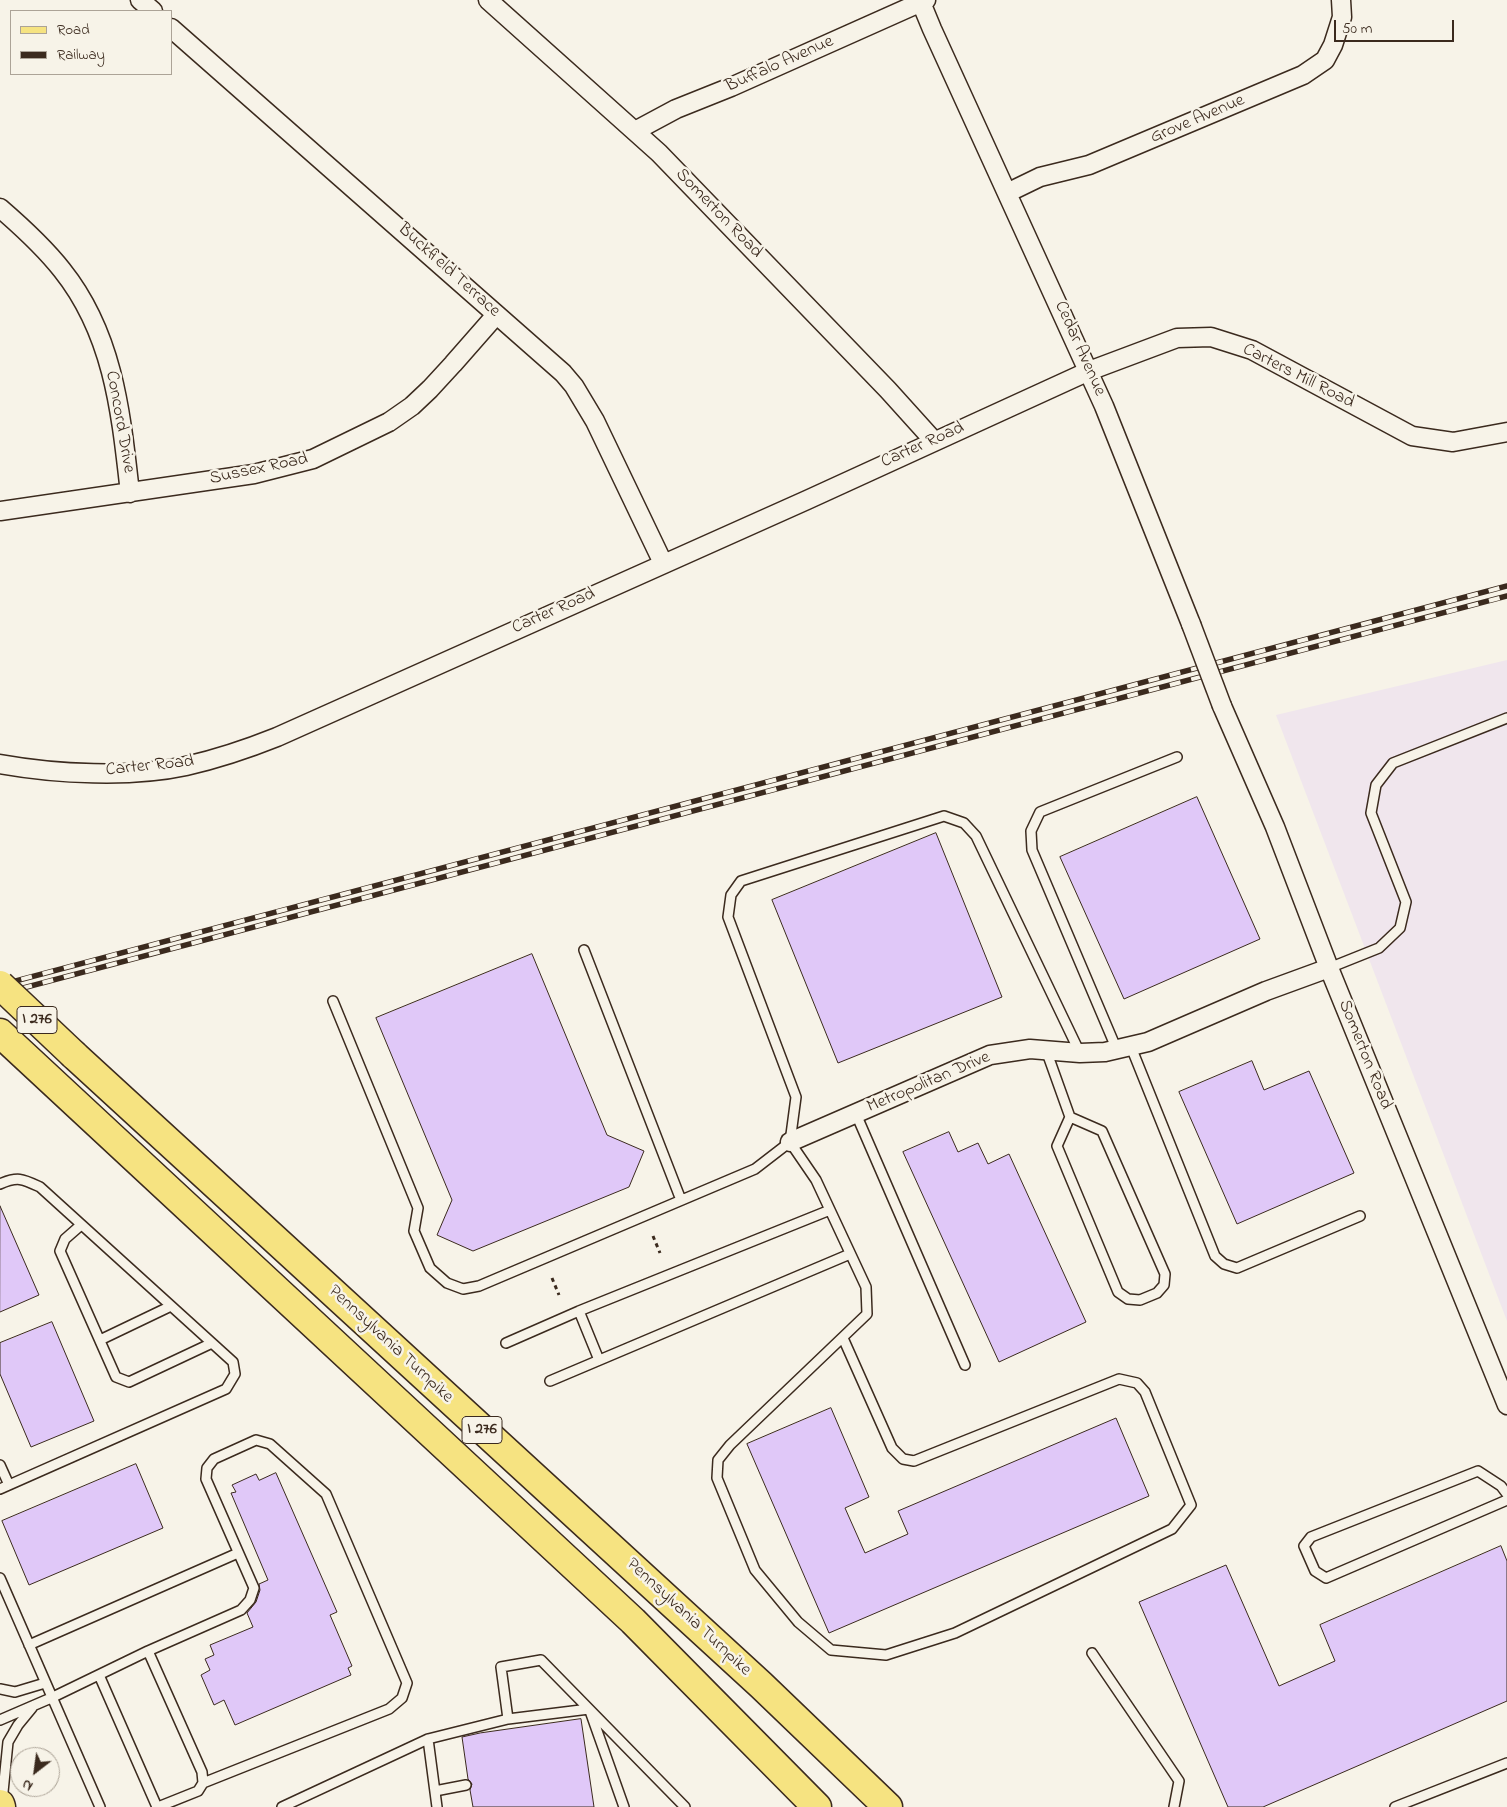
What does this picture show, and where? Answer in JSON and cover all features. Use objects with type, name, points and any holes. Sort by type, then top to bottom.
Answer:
[{"type":"highway","name":"Pennsylvania Turnpike","points":[[0,985],[753,1678],[888,1807]]},
{"type":"highway","name":"Pennsylvania Turnpike","points":[[0,1033],[633,1621],[817,1807]]},
{"type":"street","points":[[140,0],[152,10]]},
{"type":"street","name":"Somerton Road","points":[[488,0],[673,168],[888,390],[934,441]]},
{"type":"street","name":"Grove Avenue","points":[[1007,192],[1040,177],[1089,165],[1303,75],[1325,60],[1333,45],[1342,17],[1341,0]]},
{"type":"street","name":"Buffalo Avenue","points":[[634,131],[676,109],[731,87],[922,1]]},
{"type":"street","name":"Cedar Avenue","points":[[922,1],[932,29],[1104,406],[1222,706]]},
{"type":"street","name":"Buckfield Terrace","points":[[172,29],[395,223],[563,373],[574,386],[595,421],[663,563]]},
{"type":"street","name":"Concord Drive","points":[[0,208],[62,270],[74,286],[93,322],[114,377],[121,411],[130,493]]},
{"type":"street","name":"Sussex Road","points":[[0,511],[130,493],[279,469],[313,459],[389,422],[412,406],[453,364],[496,314]]},
{"type":"street","name":"Carters Mill Road","points":[[1089,372],[1177,338],[1211,337],[1252,350],[1412,436],[1453,442],[1507,432]]},
{"type":"street","name":"Carter Road","points":[[0,764],[37,770],[137,772],[184,766],[216,758],[277,738],[1089,372]]},
{"type":"street","name":"Somerton Road","points":[[1222,706],[1275,827],[1329,968],[1507,1405]]},
{"type":"street","name":"Metropolitan Drive","points":[[790,1142],[990,1055],[1030,1049],[1080,1053],[1124,1049],[1148,1042],[1266,991],[1329,968]]},
{"type":"lane","points":[[1329,968],[1379,948],[1400,928],[1406,902],[1371,813],[1376,785],[1393,763],[1507,718]]},
{"type":"lane","points":[[1177,757],[1040,812],[1031,831],[1032,850],[1124,1049],[1215,1256],[1224,1264],[1237,1268],[1360,1216]]},
{"type":"lane","points":[[843,1338],[892,1448],[903,1459],[914,1461],[1119,1379],[1137,1383],[1145,1392],[1191,1505],[1172,1530],[956,1633],[886,1655],[831,1650],[798,1622],[754,1570],[717,1478],[718,1460],[730,1445],[867,1314],[866,1287],[816,1180],[790,1142],[796,1097],[728,916],[731,895],[740,881],[944,816],[964,823],[976,836],[1080,1053]]},
{"type":"lane","points":[[584,950],[681,1200]]},
{"type":"lane","points":[[333,1002],[418,1208],[414,1231],[430,1268],[447,1283],[463,1289],[479,1286],[755,1169],[790,1142]]},
{"type":"lane","points":[[1046,1050],[1070,1117],[1057,1146],[1118,1292],[1128,1299],[1140,1300],[1158,1293],[1164,1285],[1165,1274],[1102,1131],[1070,1117]]},
{"type":"lane","points":[[856,1114],[965,1364]]},
{"type":"lane","points":[[0,1184],[13,1178],[24,1179],[40,1187],[233,1362],[234,1374],[226,1389],[4,1487],[0,1465]]},
{"type":"lane","points":[[506,1343],[830,1210]]},
{"type":"lane","points":[[82,1225],[65,1239],[60,1251],[116,1377],[129,1382],[212,1343]]},
{"type":"lane","points":[[550,1381],[850,1254]]},
{"type":"lane","points":[[100,1340],[170,1306]]},
{"type":"lane","points":[[579,1312],[599,1360]]},
{"type":"lane","points":[[0,1720],[241,1610],[250,1600],[254,1588],[206,1480],[207,1468],[214,1459],[256,1440],[270,1444],[326,1494],[407,1683],[402,1698],[390,1709],[204,1783],[198,1791],[158,1807],[99,1675]]},
{"type":"lane","points":[[1507,1494],[1501,1486],[1478,1471],[1311,1537],[1304,1546],[1314,1571],[1326,1578],[1507,1500]]},
{"type":"lane","points":[[29,1646],[238,1553]]},
{"type":"lane","points":[[0,1578],[100,1807]]},
{"type":"lane","points":[[148,1651],[202,1772],[204,1783]]},
{"type":"lane","points":[[1092,1652],[1178,1781],[1174,1807]]},
{"type":"lane","points":[[508,1719],[500,1667],[541,1660],[685,1807]]},
{"type":"lane","points":[[0,1689],[14,1692],[45,1683]]},
{"type":"lane","points":[[1,1806],[8,1742],[18,1725],[34,1706]]},
{"type":"lane","points":[[282,1807],[428,1739],[508,1719],[589,1709]]},
{"type":"lane","points":[[589,1709],[624,1807]]},
{"type":"lane","points":[[428,1739],[437,1807]]},
{"type":"lane","points":[[1395,1807],[1507,1763]]},
{"type":"lane","points":[[435,1791],[466,1785]]},
{"type":"path","points":[[653,1236],[660,1253]]},
{"type":"path","points":[[552,1278],[559,1295]]},
{"type":"shaded area","points":[[1507,660],[1507,1321],[1276,715]]},
{"type":"building","points":[[1197,797],[1260,939],[1124,999],[1060,857]]},
{"type":"building","points":[[936,833],[1002,997],[838,1063],[772,900]]},
{"type":"building","points":[[532,954],[607,1135],[644,1151],[629,1187],[473,1251],[437,1235],[452,1200],[376,1018]]},
{"type":"building","points":[[1252,1061],[1264,1090],[1309,1071],[1354,1173],[1237,1224],[1179,1092]]},
{"type":"building","points":[[949,1132],[958,1152],[978,1143],[988,1164],[1009,1154],[1086,1322],[999,1362],[903,1152]]},
{"type":"building","points":[[0,1206],[39,1295],[0,1312]]},
{"type":"building","points":[[52,1322],[94,1421],[31,1447],[0,1374],[0,1343]]},
{"type":"building","points":[[831,1408],[869,1497],[845,1508],[865,1553],[908,1534],[898,1511],[1116,1418],[1149,1496],[829,1633],[747,1444]]},
{"type":"building","points":[[136,1464],[163,1528],[29,1585],[2,1521]]},
{"type":"building","points":[[276,1473],[337,1612],[330,1615],[352,1666],[348,1668],[351,1675],[235,1725],[224,1700],[214,1705],[201,1675],[210,1670],[205,1659],[214,1655],[210,1645],[253,1627],[247,1613],[256,1602],[260,1590],[259,1584],[268,1580],[231,1493],[236,1492],[232,1485],[256,1474],[259,1480]]},
{"type":"building","points":[[1501,1546],[1507,1561],[1507,1701],[1263,1807],[1228,1807],[1139,1602],[1226,1565],[1279,1686],[1335,1661],[1320,1625]]},
{"type":"building","points":[[581,1719],[594,1807],[473,1807],[470,1790],[472,1784],[468,1779],[462,1737]]},
{"type":"railway","points":[[0,985],[1507,586]]},
{"type":"railway","points":[[0,994],[1507,596]]}]
